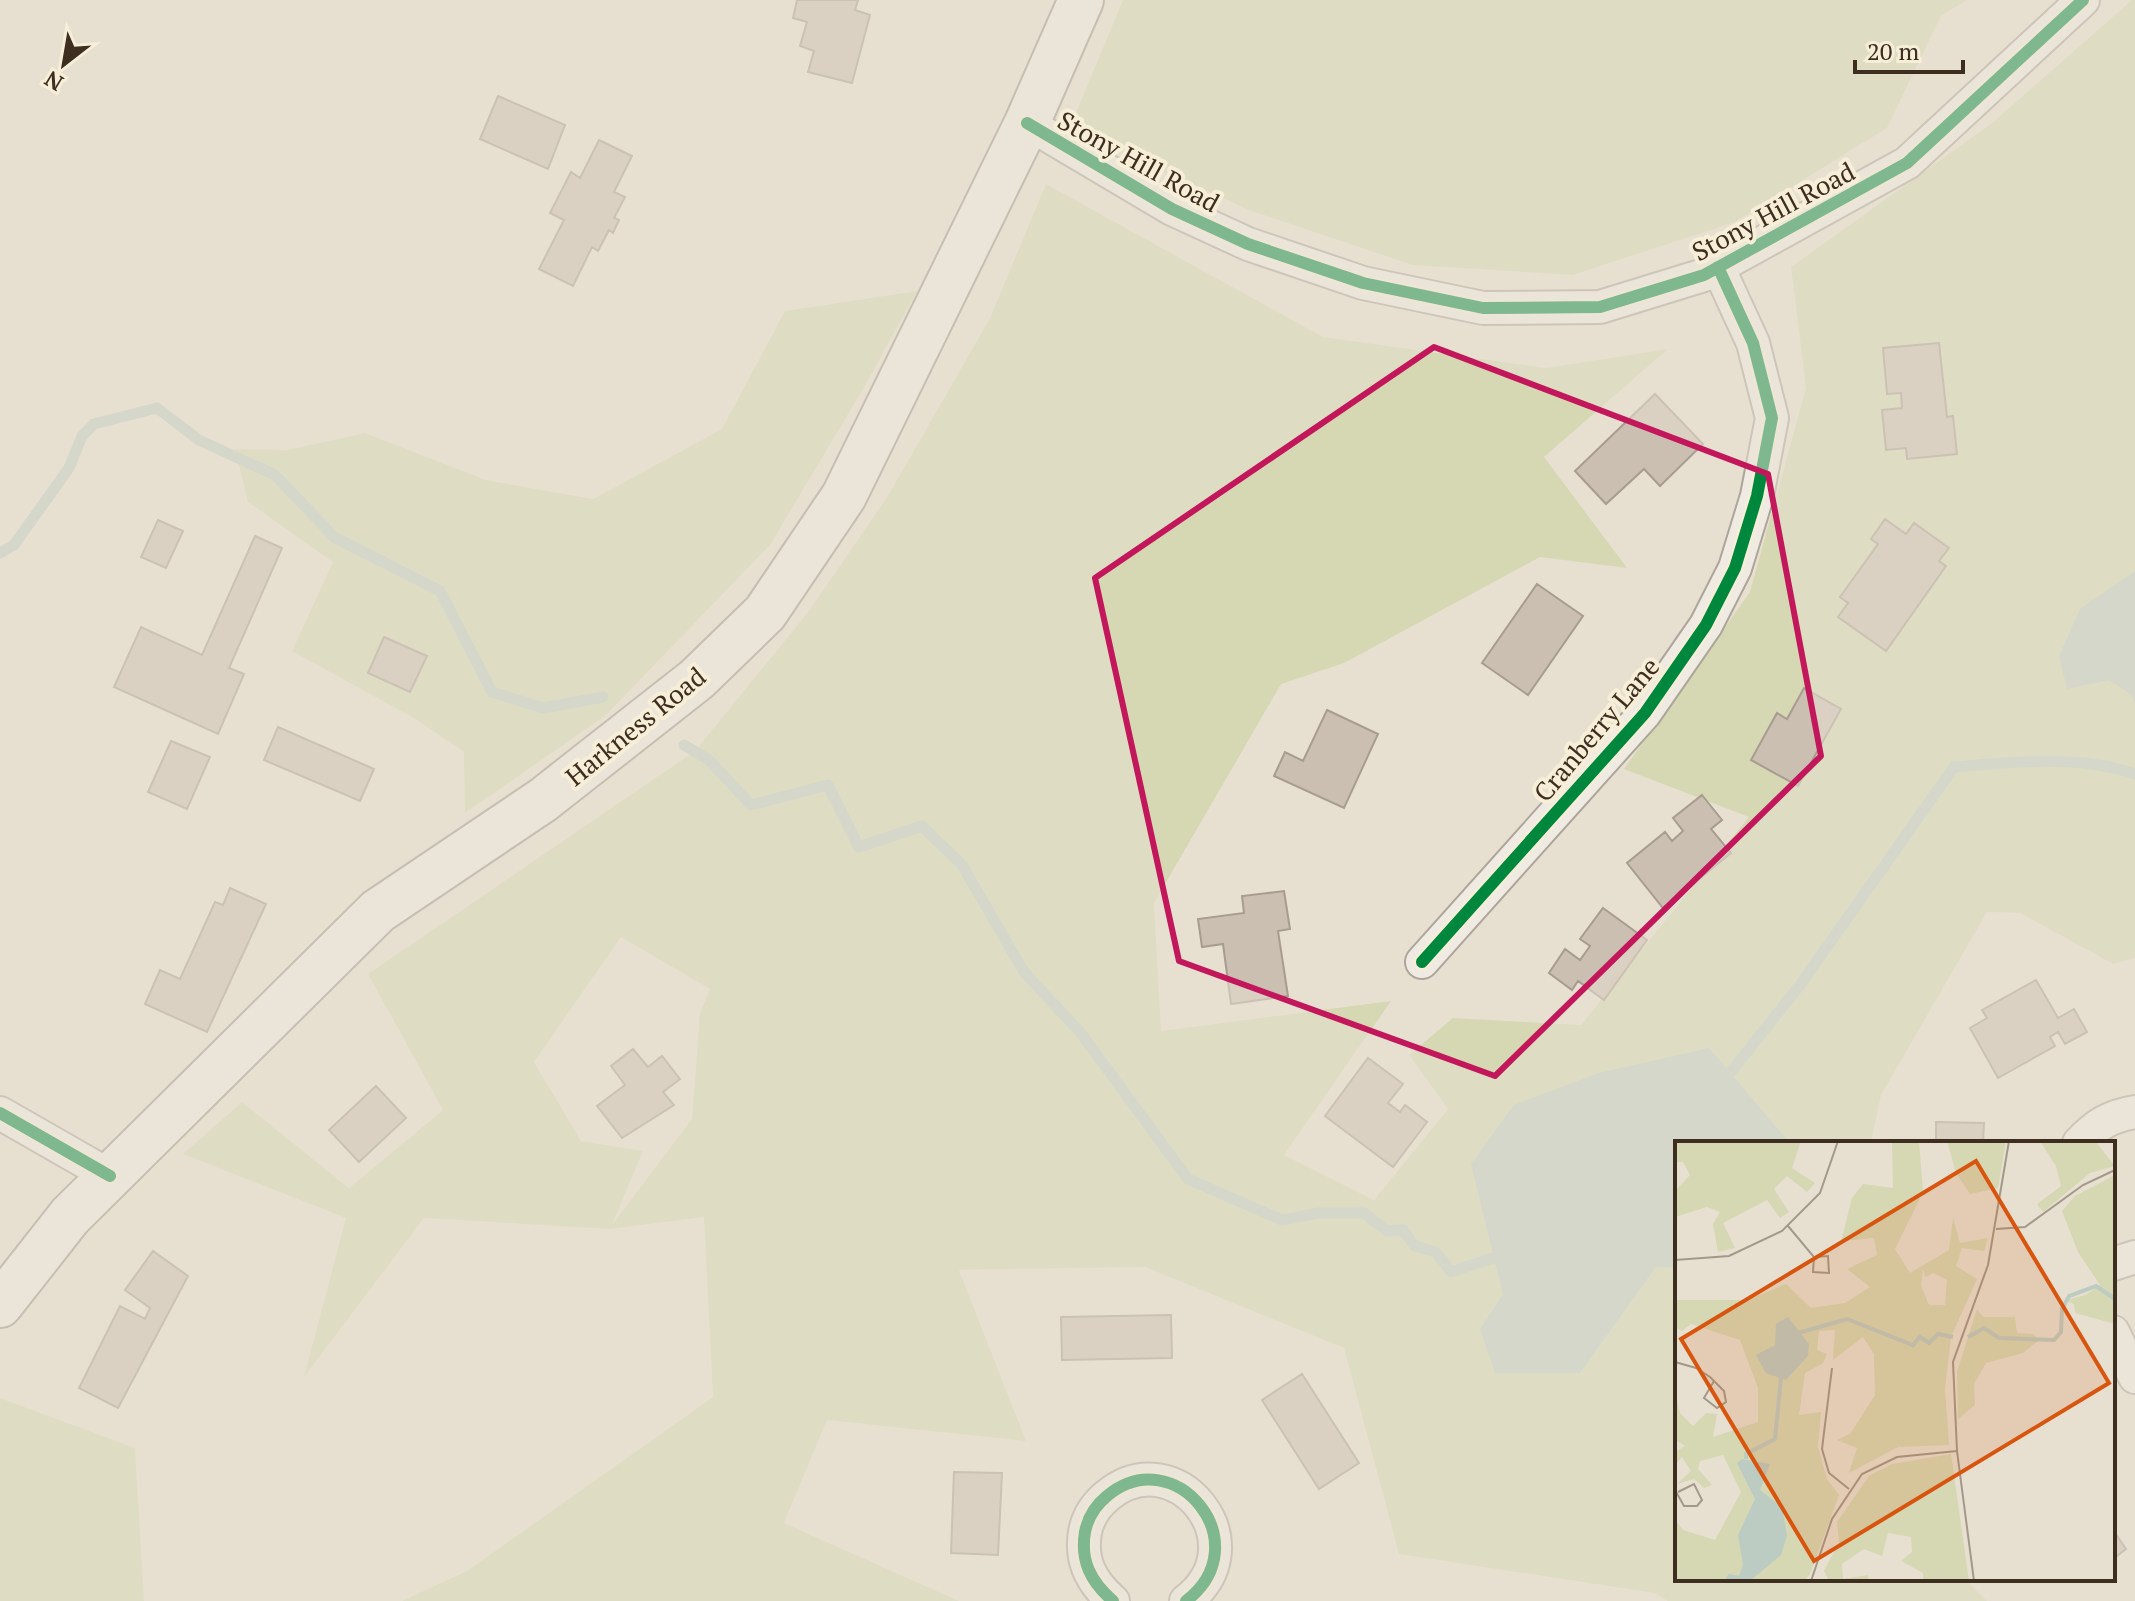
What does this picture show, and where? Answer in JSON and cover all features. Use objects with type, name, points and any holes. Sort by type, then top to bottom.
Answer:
[{"type":"main road","name":"Harkness Road","points":[[0,1305],[70,1216],[378,911],[543,800],[697,679],[765,613],[834,515],[1027,123],[1081,0]]},
{"type":"street","name":"Stony Hill Road","points":[[1027,123],[1172,209],[1248,244],[1378,286],[1483,308],[1600,307],[1704,275],[1907,163],[2083,0]]},
{"type":"street","name":"Cranberry Lane","points":[[1422,962],[1645,713],[1706,625],[1735,568],[1757,496],[1772,418],[1753,343],[1718,267]]},
{"type":"street","points":[[2081,1141],[2096,1126],[2117,1115],[2135,1112]]},
{"type":"street","points":[[0,1113],[110,1176]]},
{"type":"street","points":[[2115,1263],[2135,1257]]},
{"type":"street","points":[[2115,1336],[2135,1377]]},
{"type":"street","points":[[1113,1601],[1098,1588],[1087,1568],[1083,1545],[1087,1523],[1099,1503],[1116,1488],[1138,1480],[1159,1480],[1179,1487],[1196,1499],[1208,1515],[1215,1535],[1215,1556],[1209,1576],[1186,1601]]},
{"type":"highlighted area","points":[[1434,347],[1768,474],[1821,756],[1495,1076],[1179,961],[1095,578]]},
{"type":"green space","points":[[1123,0],[1967,0],[1941,16],[1887,128],[1735,222],[1573,275],[1412,265],[1249,210],[1069,129]]},
{"type":"green space","points":[[2135,0],[2135,958],[2113,964],[2020,913],[1987,912],[1881,1095],[1871,1141],[1788,1141],[1708,1048],[1503,1294],[1480,1329],[1580,1373],[1656,1267],[1675,1268],[1675,1581],[1967,1581],[1987,1601],[1668,1601],[1654,1593],[1399,1554],[1344,1348],[1145,1267],[959,1270],[1026,1441],[827,1420],[784,1523],[959,1601],[402,1601],[467,1571],[713,1397],[704,1217],[610,1229],[424,1218],[304,1377],[346,1218],[183,1154],[242,1102],[349,1188],[443,1110],[368,974],[695,751],[809,611],[889,494],[990,318],[1046,184],[1323,337],[1546,368],[1668,349],[1544,457],[1627,568],[1540,557],[1344,663],[1281,684],[1154,903],[1161,1031],[1391,1001],[1284,1155],[1374,1200],[1448,1109],[1409,1055],[1453,1018],[1581,1025],[1749,817],[1624,769],[1750,592],[1806,388],[1791,267],[1992,123]],"holes":[[[621,937],[710,989],[700,1013],[692,1119],[612,1225],[643,1151],[581,1141],[534,1062]]]},
{"type":"green space","points":[[917,291],[866,384],[770,545],[605,716],[465,813],[464,752],[417,720],[292,651],[333,562],[248,502],[235,449],[287,450],[365,433],[486,480],[593,499],[722,429],[785,311]]},
{"type":"green space","points":[[0,1398],[135,1448],[144,1601],[0,1601]]},
{"type":"shaded area","points":[[2135,571],[2135,703],[2132,695],[2109,680],[2067,689],[2059,656],[2080,609]]},
{"type":"shaded area","points":[[1709,1048],[1788,1141],[1675,1141],[1675,1268],[1656,1267],[1580,1373],[1495,1373],[1480,1329],[1503,1294],[1471,1164],[1514,1105],[1599,1073]]},
{"type":"building","points":[[797,0],[858,0],[855,10],[870,15],[852,83],[808,72],[814,51],[800,46],[807,22],[793,18]]},
{"type":"building","points":[[498,96],[565,125],[548,169],[480,139]]},
{"type":"building","points":[[599,140],[632,156],[614,192],[625,197],[614,218],[619,220],[613,233],[609,230],[598,251],[592,247],[573,286],[539,269],[564,220],[550,213],[571,172],[580,178]]},
{"type":"building","points":[[1939,343],[1947,417],[1953,416],[1957,454],[1907,459],[1906,448],[1886,450],[1882,410],[1902,408],[1901,393],[1887,394],[1883,348]]},
{"type":"building","points":[[1655,394],[1703,444],[1660,486],[1644,469],[1606,504],[1575,471]]},
{"type":"building","points":[[1885,519],[1906,534],[1914,523],[1949,548],[1939,561],[1946,566],[1886,651],[1838,617],[1848,603],[1840,597],[1878,544],[1871,539]]},
{"type":"building","points":[[158,520],[183,531],[166,568],[141,557]]},
{"type":"building","points":[[255,536],[282,548],[229,668],[244,674],[218,734],[114,687],[141,627],[202,655]]},
{"type":"building","points":[[1537,584],[1583,616],[1528,695],[1482,663]]},
{"type":"building","points":[[384,637],[427,656],[410,692],[368,673]]},
{"type":"building","points":[[1804,688],[1841,709],[1798,786],[1751,760],[1777,713],[1787,719]]},
{"type":"building","points":[[1327,710],[1378,734],[1344,808],[1274,776],[1285,752],[1303,761]]},
{"type":"building","points":[[278,727],[374,769],[360,801],[264,760]]},
{"type":"building","points":[[171,741],[210,757],[187,809],[148,792]]},
{"type":"building","points":[[1702,795],[1722,820],[1711,829],[1731,853],[1663,908],[1627,863],[1665,832],[1672,841],[1683,831],[1673,818]]},
{"type":"building","points":[[230,888],[266,904],[207,1032],[145,1004],[160,970],[180,979],[215,902],[223,905]]},
{"type":"building","points":[[1284,891],[1290,929],[1278,931],[1288,996],[1231,1004],[1223,944],[1202,947],[1198,919],[1244,913],[1242,896]]},
{"type":"building","points":[[1603,908],[1647,940],[1604,1000],[1578,981],[1572,990],[1549,973],[1565,949],[1580,960],[1590,946],[1580,939]]},
{"type":"building","points":[[2036,980],[2058,1018],[2074,1009],[2087,1032],[2065,1044],[2058,1032],[2050,1037],[2055,1046],[1998,1078],[1970,1028],[1987,1018],[1982,1010]]},
{"type":"building","points":[[633,1049],[648,1067],[662,1056],[680,1079],[663,1092],[674,1105],[622,1138],[597,1106],[625,1085],[611,1066]]},
{"type":"building","points":[[1368,1058],[1403,1084],[1388,1103],[1400,1112],[1405,1105],[1427,1122],[1393,1167],[1325,1116]]},
{"type":"building","points":[[376,1086],[406,1118],[359,1162],[329,1130]]},
{"type":"building","points":[[1936,1122],[1984,1123],[1983,1141],[1936,1141]]},
{"type":"building","points":[[153,1251],[188,1276],[118,1408],[79,1388],[120,1306],[145,1319],[150,1308],[125,1290]]},
{"type":"building","points":[[1171,1315],[1172,1358],[1062,1360],[1061,1317]]},
{"type":"building","points":[[1302,1374],[1359,1463],[1319,1489],[1262,1400]]},
{"type":"building","points":[[954,1472],[1002,1473],[998,1555],[951,1553]]},
{"type":"building","points":[[2115,1533],[2126,1549],[2115,1557]]},
{"type":"waterway","points":[[0,553],[14,545],[69,468],[82,436],[94,424],[157,408],[199,440],[275,475],[334,537],[440,591],[492,692],[543,708],[603,697]]},
{"type":"waterway","points":[[684,745],[709,760],[751,805],[828,785],[859,847],[922,826],[962,865],[1024,972],[1080,1032],[1188,1179],[1282,1220],[1319,1213],[1364,1213],[1387,1231],[1403,1230],[1415,1246],[1436,1252],[1451,1272],[1493,1258]]},
{"type":"waterway","points":[[1730,1073],[1800,985],[1954,767],[2068,762],[2135,774]]},
{"type":"cycle path","points":[[1027,123],[1172,209],[1248,244],[1363,283],[1483,308],[1600,307],[1704,275],[1907,163],[2083,0]]},
{"type":"cycle path","points":[[1422,962],[1645,713],[1706,625],[1735,568],[1757,496],[1772,418],[1753,343],[1718,267]]},
{"type":"cycle path","points":[[0,1113],[110,1176]]},
{"type":"cycle path","points":[[1113,1601],[1093,1578],[1086,1562],[1084,1543],[1088,1521],[1107,1496],[1133,1482],[1159,1480],[1182,1489],[1200,1506],[1212,1528],[1215,1553],[1207,1578],[1186,1601]]}]
